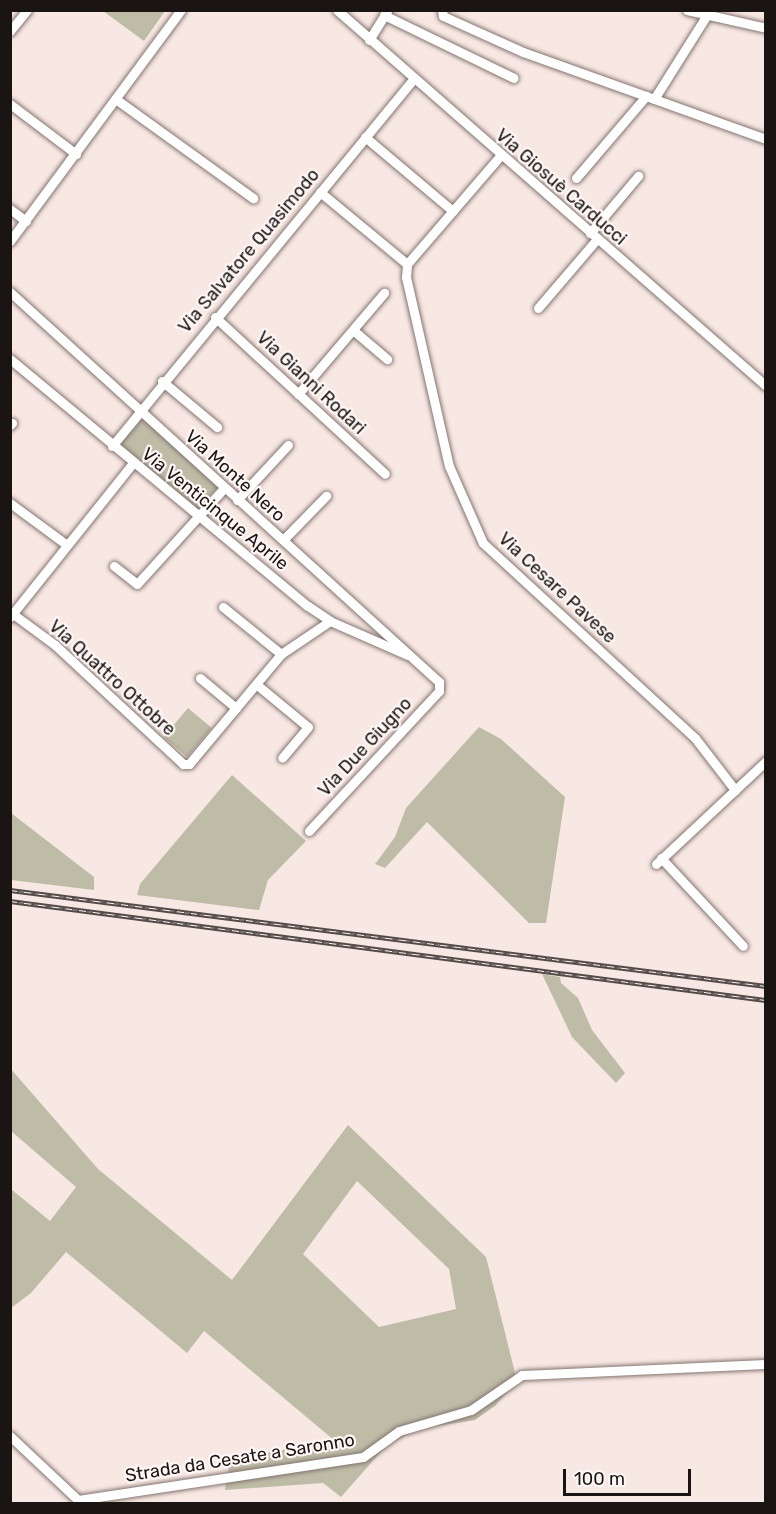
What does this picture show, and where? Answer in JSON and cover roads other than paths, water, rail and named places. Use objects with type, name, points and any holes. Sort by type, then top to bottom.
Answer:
[{"type":"street","points":[[10,31],[27,10]]},
{"type":"street","points":[[10,241],[117,100],[181,10]]},
{"type":"street","name":"Via Giosuè Carducci","points":[[336,10],[413,80],[765,386]]},
{"type":"street","points":[[442,10],[443,16],[523,52],[765,139]]},
{"type":"street","points":[[687,10],[709,13],[765,28]]},
{"type":"street","points":[[369,40],[386,13],[514,78]]},
{"type":"street","points":[[576,178],[650,98],[709,13]]},
{"type":"street","name":"Via Salvatore Quasimodo","points":[[112,446],[162,381],[413,80]]},
{"type":"street","points":[[117,100],[253,198]]},
{"type":"street","points":[[10,104],[76,154]]},
{"type":"street","points":[[365,137],[453,211]]},
{"type":"street","points":[[320,192],[407,264],[500,156]]},
{"type":"street","points":[[538,308],[638,176]]},
{"type":"street","points":[[10,209],[26,221]]},
{"type":"street","name":"Via Cesare Pavese","points":[[407,264],[406,277],[438,427],[457,488],[483,543],[695,738],[735,790]]},
{"type":"street","name":"Via Monte Nero","points":[[10,292],[237,500],[416,658],[439,682]]},
{"type":"street","points":[[298,394],[384,293]]},
{"type":"street","name":"Via Gianni Rodari","points":[[216,317],[385,474]]},
{"type":"street","points":[[353,330],[387,359]]},
{"type":"street","name":"Via Venticinque Aprile","points":[[10,359],[112,446],[330,621],[416,658]]},
{"type":"street","points":[[162,381],[217,428]]},
{"type":"street","points":[[237,500],[288,445]]},
{"type":"street","points":[[12,616],[133,463]]},
{"type":"street","points":[[114,566],[137,584],[224,488]]},
{"type":"street","points":[[283,540],[326,496]]},
{"type":"street","points":[[10,503],[67,544]]},
{"type":"street","points":[[223,607],[280,654]]},
{"type":"street","name":"Via Quattro Ottobre","points":[[12,616],[55,645],[183,764],[189,764],[236,708]]},
{"type":"street","points":[[200,678],[236,708],[280,654],[330,621]]},
{"type":"street","name":"Via Due Giugno","points":[[309,831],[439,691],[439,682]]},
{"type":"street","points":[[256,684],[308,727],[282,758]]},
{"type":"street","points":[[744,946],[658,861],[765,761]]},
{"type":"street","name":"Strada da Cesate a Saronno","points":[[10,1436],[76,1502],[363,1457],[399,1431],[471,1410],[522,1375],[765,1364]]},
{"type":"railway","points":[[10,890],[766,986]]},
{"type":"railway","points":[[10,901],[766,1000]]}]
